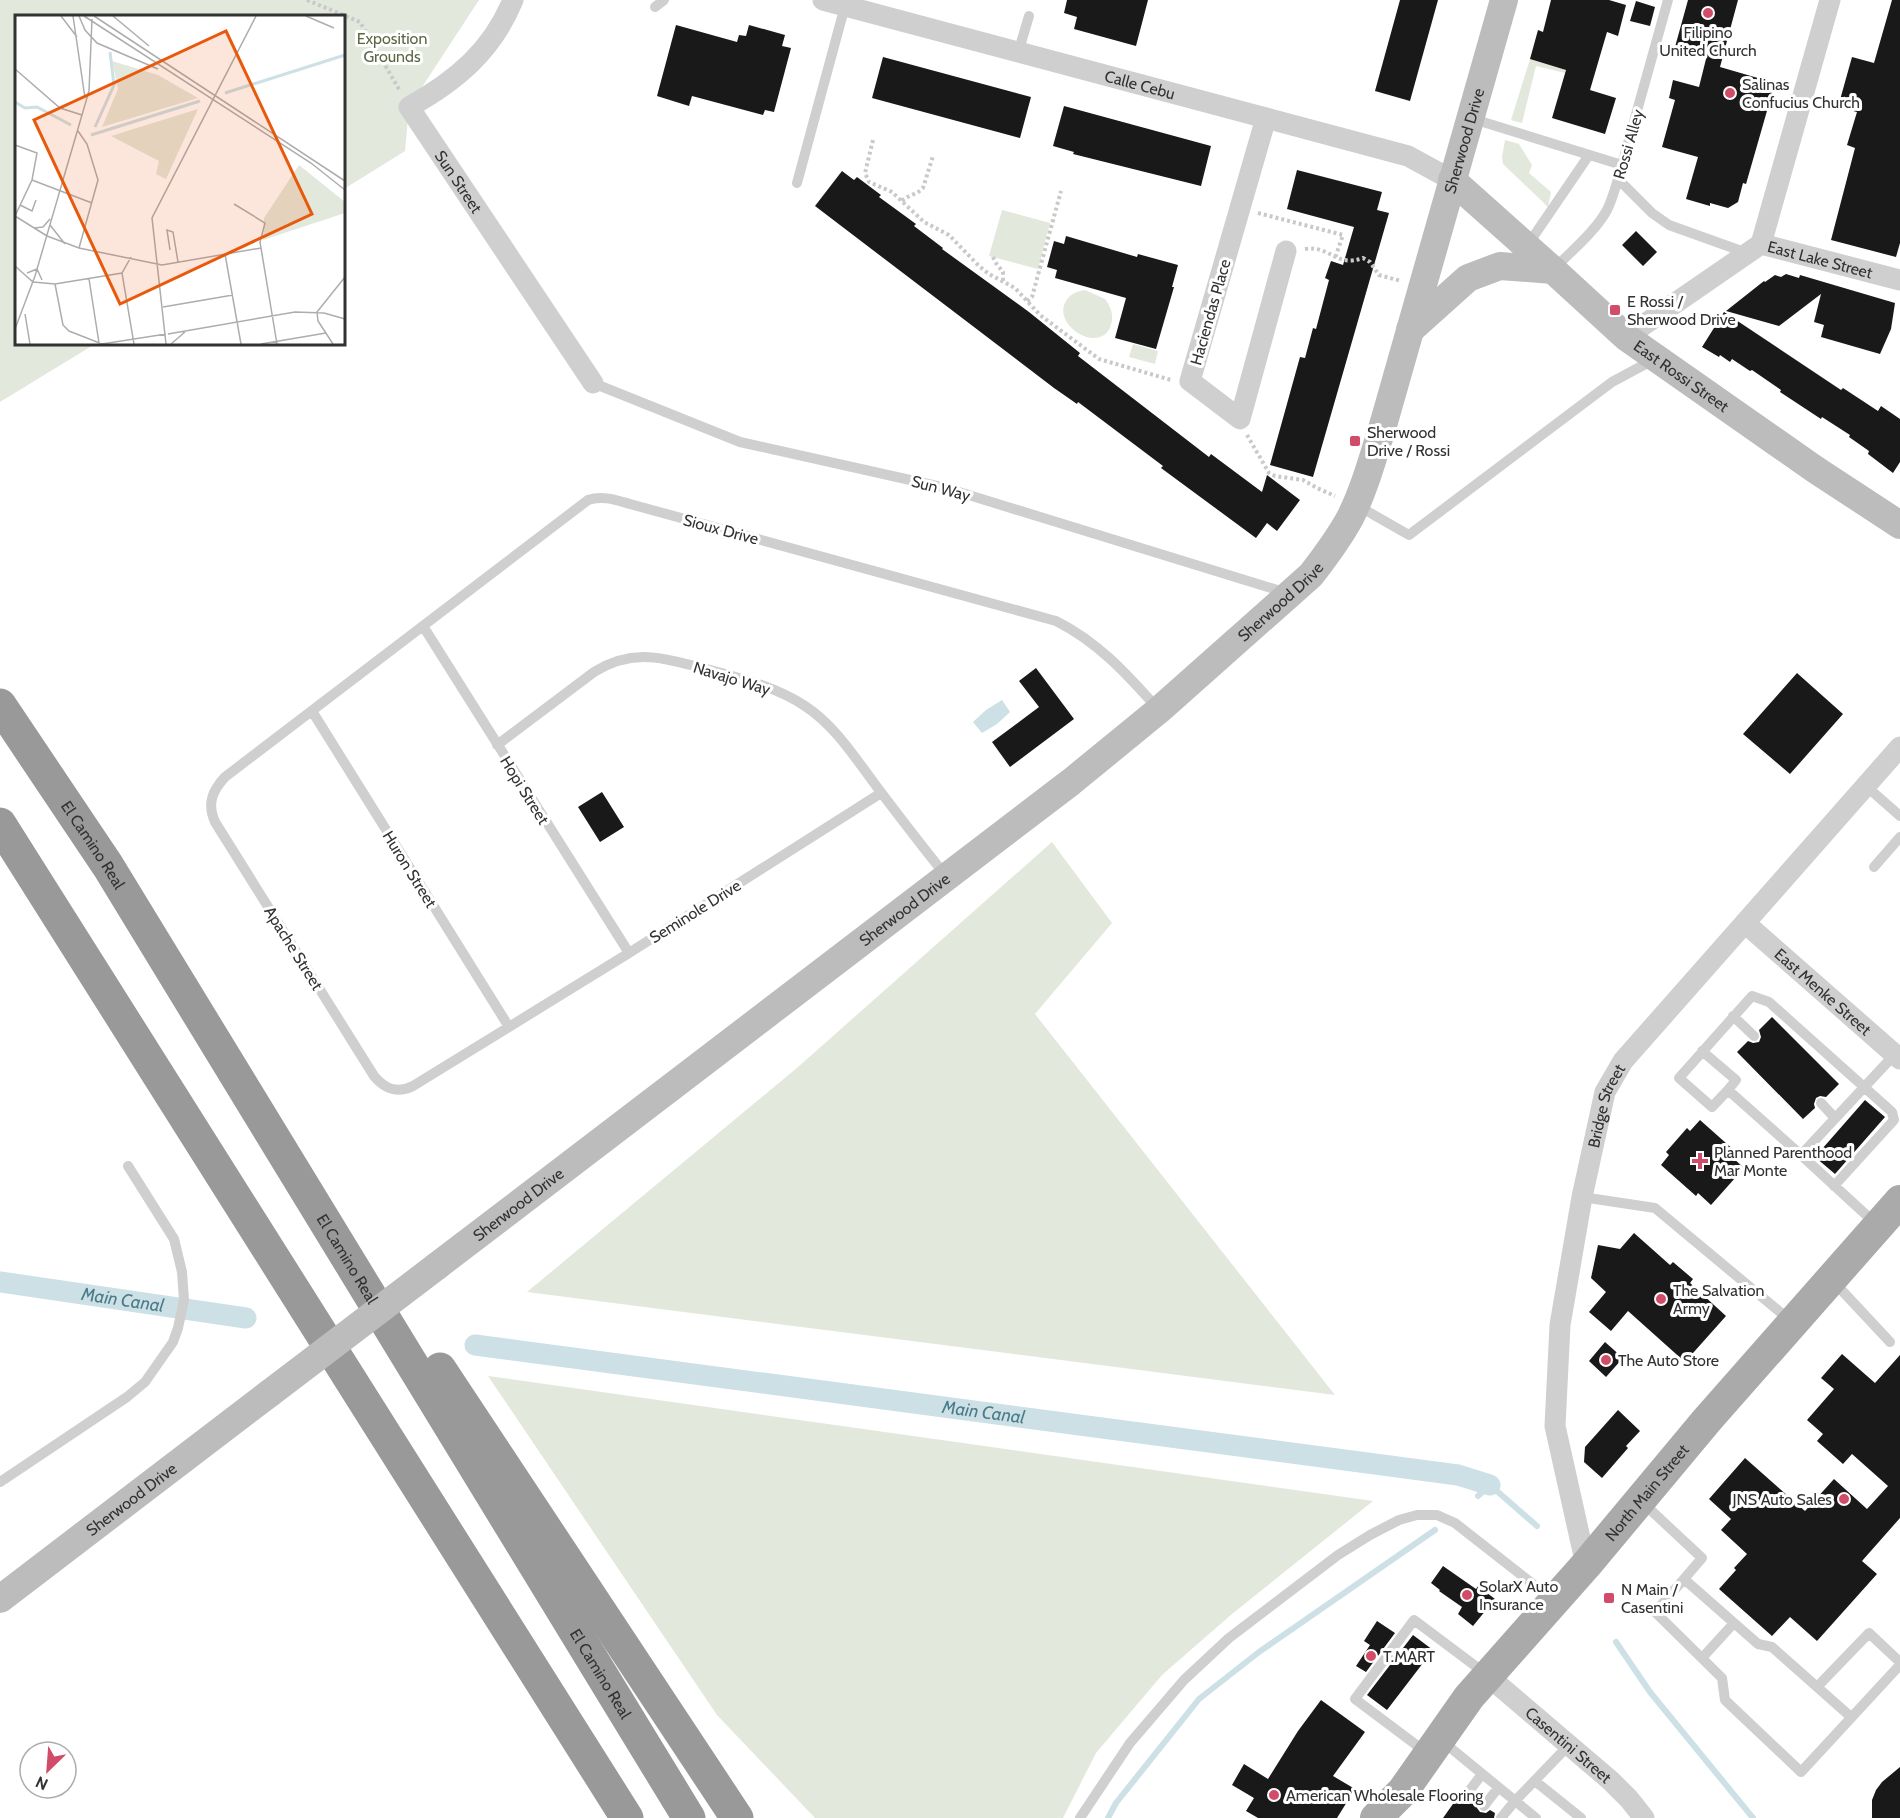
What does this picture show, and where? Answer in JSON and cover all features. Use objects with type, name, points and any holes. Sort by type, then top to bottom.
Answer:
[{"type":"highway","name":"El Camino Real","points":[[0,705],[108,866],[688,1818]]},
{"type":"highway","points":[[0,824],[627,1818]]},
{"type":"highway","points":[[108,866],[737,1818]]},
{"type":"highway","points":[[536,1672],[606,1818]]},
{"type":"main road","name":"Sherwood Drive","points":[[0,1599],[1071,782],[1159,710],[1311,575],[1350,518],[1365,484],[1504,0]]},
{"type":"main road","name":"East Rossi Street","points":[[1452,180],[1626,338],[1816,470],[1900,525]]},
{"type":"main road","points":[[1410,330],[1468,278],[1500,266],[1553,270]]},
{"type":"main road","name":"North Main Street","points":[[1376,1818],[1400,1804],[1433,1746],[1469,1697],[1586,1565],[1792,1322],[1900,1201]]},
{"type":"street","points":[[409,107],[438,91],[473,61],[495,34],[513,0]]},
{"type":"street","name":"Calle Cebu","points":[[823,0],[849,5],[1018,53],[1408,156],[1452,180]]},
{"type":"street","points":[[1754,249],[1830,0]]},
{"type":"street","name":"Sun Street","points":[[409,107],[593,383]]},
{"type":"street","name":"Haciendas Place","points":[[1240,419],[1190,381],[1266,118]]},
{"type":"street","name":"East Lake Street","points":[[1626,338],[1754,249],[1900,280]]},
{"type":"street","points":[[1240,419],[1286,251]]},
{"type":"street","name":"Bridge Street","points":[[1586,1565],[1555,1426],[1560,1325],[1582,1197],[1605,1092],[1623,1061],[1900,747]]},
{"type":"street","name":"East Menke Street","points":[[1745,923],[1898,1054]]},
{"type":"street","name":"Casentini Street","points":[[1488,1676],[1611,1781],[1629,1799],[1643,1818]]},
{"type":"lane","name":"Rossi Alley","points":[[1553,270],[1606,211],[1622,165],[1668,0]]},
{"type":"lane","points":[[797,183],[849,5]]},
{"type":"lane","points":[[1018,53],[1029,16]]},
{"type":"lane","points":[[1470,118],[1622,165]]},
{"type":"lane","points":[[1526,246],[1588,155]]},
{"type":"lane","points":[[1618,178],[1652,213],[1670,225],[1754,249]]},
{"type":"lane","points":[[1355,505],[1409,535],[1612,382],[1655,358]]},
{"type":"lane","name":"Sun Way","points":[[593,383],[740,442],[946,488],[1290,594]]},
{"type":"lane","name":"Sioux Drive","points":[[312,711],[588,500],[594,498],[608,498],[1056,621],[1075,630],[1103,651],[1159,710]]},
{"type":"lane","name":"Hopi Street","points":[[423,626],[628,953]]},
{"type":"lane","name":"Navajo Way","points":[[497,745],[607,664],[635,656],[650,656],[747,680],[791,698],[806,707],[836,733],[947,878]]},
{"type":"lane","name":"Apache Street","points":[[312,711],[216,786],[210,804],[211,813],[221,832],[374,1076],[387,1088],[401,1090],[413,1086],[508,1027]]},
{"type":"lane","name":"Huron Street","points":[[312,711],[508,1027]]},
{"type":"lane","points":[[1866,786],[1900,816]]},
{"type":"lane","name":"Seminole Drive","points":[[508,1027],[881,793]]},
{"type":"lane","points":[[1874,867],[1900,837]]},
{"type":"lane","points":[[1702,1051],[1736,1080],[1712,1107],[1679,1078],[1702,1051],[1733,1016],[1752,996],[1769,1002],[1892,1112],[1894,1120],[1872,1138],[1834,1186]]},
{"type":"lane","points":[[1733,1016],[1754,1036]]},
{"type":"lane","points":[[1801,1155],[1827,1135],[1863,1088],[1898,1054]]},
{"type":"lane","points":[[1728,1089],[1878,1226]]},
{"type":"lane","points":[[1821,1103],[1843,1115]]},
{"type":"lane","points":[[0,1482],[145,1383],[173,1342],[184,1300],[180,1256],[174,1239],[128,1166]]},
{"type":"lane","points":[[1582,1197],[1655,1208],[1792,1322]]},
{"type":"lane","points":[[1830,1279],[1890,1342]]},
{"type":"lane","points":[[1640,1500],[1702,1558],[1655,1612],[1722,1678],[1725,1700],[1801,1772],[1900,1663],[1869,1633],[1817,1687]]},
{"type":"lane","points":[[1080,1818],[1130,1743],[1184,1680],[1221,1645],[1338,1555],[1370,1534],[1400,1520],[1417,1515],[1437,1515],[1455,1523],[1554,1601]]},
{"type":"lane","points":[[1684,1579],[1758,1644],[1772,1647],[1851,1717]]},
{"type":"lane","points":[[1488,1676],[1414,1620],[1355,1699],[1482,1774],[1536,1818]]},
{"type":"lane","points":[[1702,1658],[1734,1623]]},
{"type":"lane","points":[[1502,1818],[1515,1801],[1569,1745]]},
{"type":"lane","points":[[1467,1794],[1482,1774]]},
{"type":"lane","points":[[1535,1781],[1581,1818]]},
{"type":"lane","points":[[1484,1806],[1498,1788]]},
{"type":"path","points":[[307,0],[343,15]]},
{"type":"path","points":[[345,16],[360,22],[409,107]]},
{"type":"path","points":[[873,140],[865,173],[868,182],[892,192],[924,222],[949,235],[989,274],[1015,288],[1040,315],[1099,359],[1165,379],[1190,381]]},
{"type":"path","points":[[903,201],[923,188],[933,156]]},
{"type":"path","points":[[1027,301],[1032,297],[1061,191]]},
{"type":"path","points":[[1240,208],[1342,236],[1335,258]]},
{"type":"path","points":[[1286,251],[1314,247],[1335,258],[1352,262],[1363,258],[1370,262],[1379,275],[1422,286]]},
{"type":"path","points":[[993,257],[1003,272],[1003,281]]},
{"type":"path","points":[[1240,419],[1257,455],[1269,472],[1275,476],[1303,480],[1355,505]]},
{"type":"green space","name":"Exposition Grounds","points":[[0,0],[479,0],[409,107],[405,151],[345,188],[345,15],[15,15],[15,345],[93,345],[0,402]]},
{"type":"green space","points":[[1530,59],[1565,69],[1565,73],[1536,66],[1522,123],[1511,120]]},
{"type":"green space","points":[[1505,140],[1519,144],[1532,165],[1529,173],[1551,192],[1548,207],[1503,164]]},
{"type":"green space","points":[[1002,210],[1050,223],[1038,269],[989,256]]},
{"type":"green space","points":[[1085,290],[1105,299],[1111,311],[1111,325],[1106,334],[1098,338],[1079,334],[1065,319],[1063,310],[1066,301],[1074,293]]},
{"type":"green space","points":[[1133,344],[1158,351],[1155,364],[1129,357]]},
{"type":"green space","points":[[1052,842],[1112,923],[1035,1014],[1335,1395],[527,1292],[798,1067]]},
{"type":"green space","points":[[488,1376],[1373,1501],[1232,1614],[1162,1675],[1096,1753],[1063,1818],[815,1818],[717,1715]]},
{"type":"shaded area","points":[[1002,700],[1010,712],[997,724],[982,733],[973,722]]},
{"type":"building","points":[[1067,0],[1148,0],[1136,46],[1074,29],[1077,17],[1064,13]]},
{"type":"building","points":[[1400,0],[1438,0],[1410,101],[1375,91]]},
{"type":"building","points":[[1551,0],[1609,0],[1626,5],[1618,36],[1607,32],[1590,90],[1616,98],[1605,134],[1552,118],[1566,70],[1530,59],[1538,30],[1543,32]]},
{"type":"building","points":[[1688,0],[1738,0],[1720,67],[1775,83],[1746,184],[1743,183],[1738,202],[1728,208],[1710,203],[1710,206],[1686,199],[1698,157],[1662,147],[1675,100],[1669,98],[1673,80],[1699,87],[1707,55],[1675,47]]},
{"type":"building","points":[[1892,0],[1900,0],[1900,243],[1896,257],[1831,240],[1855,148],[1847,145],[1857,112],[1838,107],[1852,57],[1874,63]]},
{"type":"building","points":[[1636,1],[1655,7],[1650,26],[1630,21]]},
{"type":"building","points":[[676,25],[737,42],[739,35],[746,36],[749,25],[785,35],[782,46],[791,48],[774,112],[765,110],[763,115],[692,96],[689,106],[657,96]]},
{"type":"building","points":[[883,57],[1031,97],[1020,138],[872,98]]},
{"type":"building","points":[[1064,106],[1211,146],[1201,186],[1073,154],[1074,152],[1053,146]]},
{"type":"building","points":[[1297,170],[1382,192],[1377,210],[1389,213],[1313,477],[1270,465],[1300,357],[1305,358],[1313,328],[1316,329],[1329,280],[1325,278],[1331,261],[1343,265],[1354,227],[1287,209]]},
{"type":"building","points":[[842,171],[854,180],[857,177],[881,195],[879,197],[916,224],[914,226],[942,249],[1029,312],[1080,353],[1078,356],[1209,457],[1211,454],[1262,492],[1267,475],[1300,500],[1277,531],[1267,523],[1256,538],[815,206]]},
{"type":"building","points":[[1636,231],[1657,252],[1643,266],[1622,245]]},
{"type":"building","points":[[1066,236],[1137,257],[1138,254],[1178,265],[1156,349],[1115,338],[1126,298],[1055,278],[1057,270],[1047,267],[1054,241],[1064,244]]},
{"type":"building","points":[[1786,274],[1799,278],[1800,275],[1895,303],[1891,329],[1880,354],[1821,337],[1824,325],[1814,322],[1821,294],[1779,326],[1726,311],[1764,281],[1775,275],[1781,277]]},
{"type":"building","points":[[1724,312],[1841,390],[1843,388],[1878,411],[1881,406],[1900,419],[1900,462],[1893,473],[1868,454],[1869,451],[1849,437],[1850,435],[1780,392],[1781,390],[1752,370],[1750,371],[1732,359],[1730,362],[1720,355],[1719,357],[1702,347]]},
{"type":"building","points":[[1036,668],[1074,719],[1010,767],[992,742],[1039,707],[1019,681]]},
{"type":"building","points":[[1797,673],[1843,714],[1790,774],[1743,734]]},
{"type":"building","points":[[602,792],[624,827],[600,842],[578,807]]},
{"type":"building","points":[[1772,1017],[1839,1084],[1826,1097],[1816,1098],[1815,1108],[1803,1119],[1737,1052],[1748,1041],[1759,1042],[1761,1037],[1759,1030]]},
{"type":"building","points":[[1865,1100],[1885,1117],[1835,1174],[1815,1157]]},
{"type":"building","name":"Planned Parenthood Mar Monte","points":[[1700,1120],[1736,1152],[1732,1157],[1744,1168],[1711,1205],[1698,1193],[1696,1196],[1661,1165],[1669,1155],[1666,1152],[1687,1128],[1690,1131]]},
{"type":"building","name":"The Salvation Army","points":[[1634,1233],[1670,1265],[1673,1262],[1693,1279],[1690,1283],[1726,1316],[1685,1362],[1628,1311],[1611,1331],[1589,1312],[1606,1292],[1591,1278],[1598,1245],[1620,1249]]},
{"type":"building","name":"The Auto Store","points":[[1605,1342],[1623,1358],[1606,1377],[1589,1361]]},
{"type":"building","points":[[1842,1354],[1875,1383],[1900,1355],[1900,1518],[1862,1561],[1877,1574],[1817,1641],[1790,1617],[1772,1636],[1719,1589],[1747,1554],[1721,1530],[1731,1519],[1709,1499],[1745,1458],[1805,1511],[1834,1479],[1867,1509],[1888,1486],[1852,1454],[1843,1464],[1817,1441],[1823,1434],[1807,1420],[1834,1389],[1821,1378]]},
{"type":"building","points":[[1618,1410],[1640,1431],[1602,1478],[1584,1462],[1585,1447]]},
{"type":"building","name":"SolarX Auto Insurance","points":[[1443,1566],[1476,1589],[1478,1586],[1495,1599],[1473,1626],[1458,1614],[1462,1607],[1431,1583]]},
{"type":"building","name":"T.MART","points":[[1377,1621],[1395,1633],[1366,1672],[1356,1666],[1370,1645],[1364,1641]]},
{"type":"building","points":[[1413,1635],[1433,1650],[1387,1710],[1367,1695]]},
{"type":"building","points":[[1321,1700],[1365,1732],[1333,1776],[1355,1789],[1337,1818],[1258,1818],[1246,1811],[1254,1798],[1232,1785],[1244,1764],[1268,1779],[1298,1731]]},
{"type":"building","points":[[1900,1767],[1900,1818],[1872,1818],[1872,1800],[1876,1790]]},
{"type":"building","points":[[1460,1794],[1463,1800],[1469,1801],[1473,1798],[1478,1802],[1477,1808],[1480,1812],[1486,1813],[1490,1810],[1495,1813],[1494,1818],[1443,1818]]},
{"type":"waterway","name":"Main Canal","points":[[0,1282],[246,1318]]},
{"type":"waterway","name":"Main Canal","points":[[475,1345],[1458,1475],[1490,1485]]},
{"type":"waterway","points":[[1478,1496],[1490,1485],[1537,1526]]},
{"type":"waterway","points":[[1108,1818],[1116,1803],[1199,1699],[1259,1652],[1435,1530]]},
{"type":"waterway","points":[[1616,1642],[1650,1692],[1753,1818]]},
{"type":"place","name":"Filipino United Church","points":[[1708,13]]},
{"type":"place","name":"Salinas Confucius Church","points":[[1730,93]]},
{"type":"place","name":"E Rossi / Sherwood Drive","points":[[1615,310]]},
{"type":"place","name":"Sherwood Drive / Rossi","points":[[1355,441]]},
{"type":"place","name":"Planned Parenthood Mar Monte","points":[[1700,1161]]},
{"type":"place","name":"The Salvation Army","points":[[1661,1299]]},
{"type":"place","name":"The Auto Store","points":[[1606,1360]]},
{"type":"place","name":"JNS Auto Sales","points":[[1844,1499]]},
{"type":"place","name":"SolarX Auto Insurance","points":[[1467,1595]]},
{"type":"place","name":"N Main / Casentini","points":[[1609,1598]]},
{"type":"place","name":"T.MART","points":[[1371,1656]]},
{"type":"place","name":"American Wholesale Flooring","points":[[1274,1795]]}]
